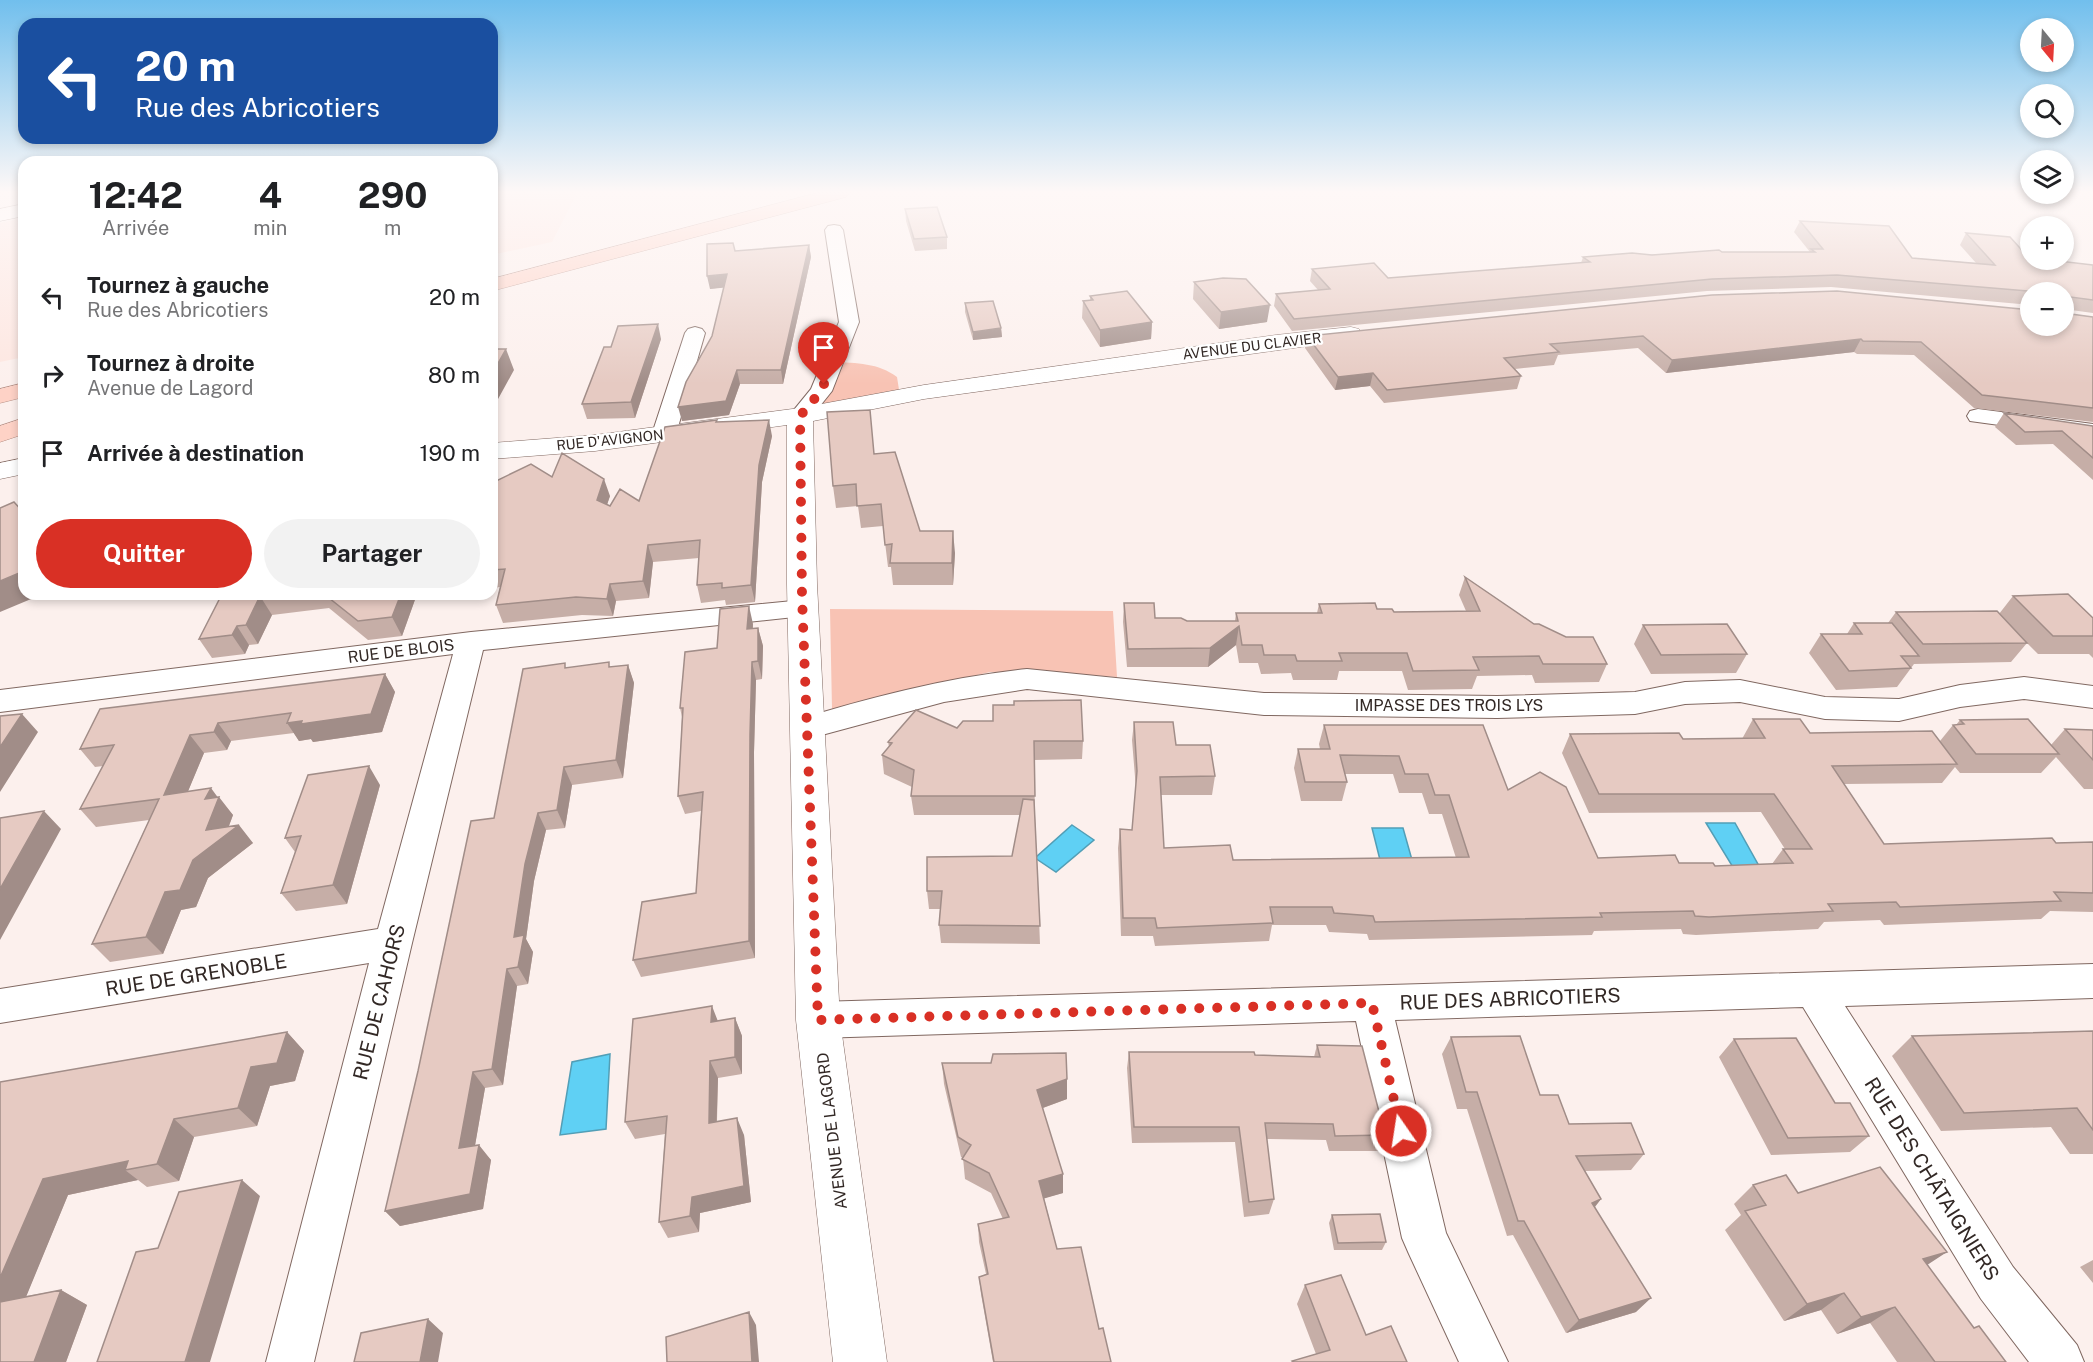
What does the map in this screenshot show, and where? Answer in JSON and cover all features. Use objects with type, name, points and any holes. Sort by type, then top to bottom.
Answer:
[{"type":"highway","points":[[498,266],[540,257]]},
{"type":"highway","points":[[498,283],[600,257]]},
{"type":"highway","points":[[0,396],[18,392]]},
{"type":"highway","points":[[0,414],[18,410]]},
{"type":"highway","points":[[0,434],[18,428]]},
{"type":"street","points":[[800,416],[821,391],[849,322],[838,257]]},
{"type":"street","points":[[664,434],[695,333]]},
{"type":"street","name":"AVENUE DU CLAVIER","points":[[800,416],[924,392],[1276,342],[1369,333]]},
{"type":"street","name":"RUE D'AVIGNON","points":[[498,451],[595,443],[800,416]]},
{"type":"street","name":"AVENUE DE LAGORD","points":[[800,416],[803,609],[818,1020],[860,1362]]},
{"type":"street","points":[[1978,416],[2093,431]]},
{"type":"street","points":[[0,471],[18,467]]},
{"type":"street","name":"RUE DE BLOIS","points":[[0,701],[471,642],[803,609]]},
{"type":"street","name":"RUE DE CAHORS","points":[[290,1362],[393,943],[471,642]]},
{"type":"street","name":"IMPASSE DES TROIS LYS","points":[[807,728],[941,693],[1002,681],[1028,679],[1264,704],[1531,706],[1635,703],[1685,693],[1740,691],[1825,708],[1899,710],[1960,696],[2024,688],[2093,698]]},
{"type":"street","name":"RUE DE GRENOBLE","points":[[0,1006],[393,943]]},
{"type":"street","name":"RUE DES ABRICOTIERS","points":[[818,1020],[2093,981]]},
{"type":"street","name":"RUE DES CHÂTAIGNIERS","points":[[1814,990],[1997,1283],[2060,1362]]},
{"type":"street","points":[[1372,1003],[1425,1238],[1485,1362]]},
{"type":"shaded area","points":[[0,257],[18,257],[18,358],[0,362]]},
{"type":"shaded area","points":[[834,362],[867,365],[890,372],[897,377],[900,396],[800,416]]},
{"type":"shaded area","points":[[830,609],[1113,611],[1117,677],[1030,671],[990,672],[832,709]]},
{"type":"water","points":[[1706,823],[1735,823],[1759,866],[1734,869]]},
{"type":"water","points":[[1072,825],[1094,840],[1056,872],[1035,858]]},
{"type":"water","points":[[1372,828],[1403,828],[1414,867],[1382,868]]},
{"type":"water","points":[[610,1054],[606,1129],[560,1135],[572,1062]]},
{"type":"building","points":[[707,257],[806,257],[781,370],[737,370],[726,401],[678,407],[686,382],[712,336],[727,274],[707,276]]},
{"type":"building","points":[[1583,257],[1911,257],[1995,265],[1987,257],[2020,257],[2020,270],[2074,270],[2074,263],[2093,265],[2093,300],[2074,297],[2074,282],[2020,282],[2020,290],[1837,275],[1712,279],[1294,319],[1276,294],[1330,289],[1312,269],[1374,263],[1388,278],[1590,262]]},
{"type":"building","points":[[1223,278],[1246,279],[1270,305],[1221,312],[1194,282]]},
{"type":"building","points":[[1127,291],[1152,322],[1100,330],[1083,301],[1093,300],[1090,296]]},
{"type":"building","points":[[1837,291],[2020,309],[2020,336],[2074,336],[2074,314],[2093,317],[2093,408],[1982,395],[1921,342],[1863,341],[1861,339],[1672,360],[1643,336],[1550,344],[1559,352],[1504,358],[1521,376],[1387,390],[1373,373],[1338,377],[1307,336],[1712,295]]},
{"type":"building","points":[[993,301],[1001,328],[973,332],[965,303]]},
{"type":"building","points":[[658,324],[631,402],[582,404],[604,347],[611,347],[618,326]]},
{"type":"building","points":[[498,349],[506,349],[498,363]]},
{"type":"building","points":[[870,410],[874,454],[895,452],[920,531],[953,531],[952,563],[890,563],[892,544],[885,545],[881,504],[857,506],[856,484],[833,486],[827,412]]},
{"type":"building","points":[[2004,413],[2093,426],[2093,458],[2062,431],[2025,432]]},
{"type":"building","points":[[717,420],[716,422],[769,420],[759,465],[751,585],[722,588],[722,583],[697,585],[700,540],[648,545],[643,581],[610,584],[607,599],[576,597],[496,605],[505,569],[498,570],[498,480],[531,464],[552,477],[562,453],[604,479],[597,500],[610,506],[620,489],[639,501],[665,427]]},
{"type":"building","points":[[14,502],[18,506],[18,574],[0,581],[0,508]]},
{"type":"building","points":[[1465,577],[1534,624],[1539,624],[1566,637],[1593,637],[1607,664],[1543,664],[1539,656],[1473,657],[1479,670],[1413,671],[1407,653],[1339,653],[1342,661],[1297,661],[1295,655],[1264,655],[1262,645],[1242,645],[1239,626],[1210,648],[1128,649],[1124,603],[1154,603],[1155,618],[1181,618],[1187,621],[1238,621],[1236,613],[1322,613],[1319,604],[1375,603],[1377,609],[1392,609],[1394,612],[1480,611]]},
{"type":"building","points":[[2068,594],[2093,618],[2093,636],[2053,636],[2013,596]]},
{"type":"building","points":[[219,600],[258,600],[246,625],[237,626],[232,635],[199,639]]},
{"type":"building","points":[[332,600],[399,600],[392,617],[358,621]]},
{"type":"building","points":[[749,606],[747,629],[758,628],[758,661],[752,662],[749,941],[633,960],[642,902],[696,893],[703,792],[678,796],[683,708],[680,708],[685,652],[717,648],[720,609]]},
{"type":"building","points":[[1997,611],[2027,643],[1923,644],[1896,612]]},
{"type":"building","points":[[1854,623],[1892,623],[1919,656],[1901,656],[1911,668],[1849,671],[1821,634],[1862,634]]},
{"type":"building","points":[[1727,624],[1747,654],[1661,655],[1643,625]]},
{"type":"building","points":[[609,662],[609,667],[628,665],[616,760],[564,767],[557,810],[538,813],[525,864],[514,937],[524,935],[518,967],[507,969],[492,1069],[473,1072],[459,1148],[479,1145],[470,1194],[385,1211],[418,1071],[471,821],[494,818],[523,669],[565,663],[565,668]]},
{"type":"building","points":[[385,674],[371,714],[301,724],[302,721],[287,723],[291,713],[218,723],[214,732],[190,735],[164,795],[211,788],[205,799],[219,797],[206,830],[239,825],[193,860],[180,890],[165,892],[146,937],[92,944],[159,799],[80,809],[114,745],[80,749],[100,709]]},
{"type":"building","points":[[1081,700],[1083,741],[1034,741],[1035,796],[911,796],[914,770],[882,755],[892,743],[888,742],[916,710],[957,728],[963,721],[993,721],[993,705],[1014,705],[1014,701]]},
{"type":"building","points":[[22,714],[0,747],[0,716]]},
{"type":"building","points":[[1753,719],[1800,719],[1810,733],[1932,731],[1957,764],[1832,766],[1884,844],[2052,838],[2056,843],[2093,842],[2093,893],[2054,892],[2061,901],[1900,907],[1896,902],[1828,904],[1833,911],[1709,917],[1695,916],[1693,911],[1600,913],[1602,917],[1375,922],[1373,916],[1334,913],[1332,907],[1270,907],[1273,923],[1157,928],[1155,918],[1123,918],[1120,829],[1132,830],[1137,771],[1134,722],[1173,722],[1176,745],[1210,745],[1215,776],[1160,777],[1164,848],[1230,845],[1233,860],[1469,857],[1449,795],[1435,795],[1428,774],[1405,774],[1399,756],[1340,755],[1347,782],[1305,782],[1298,749],[1330,749],[1324,725],[1483,725],[1508,790],[1540,772],[1566,787],[1598,858],[1675,855],[1679,863],[1713,863],[1715,866],[1793,863],[1783,849],[1812,849],[1774,794],[1599,794],[1570,734],[1679,733],[1683,739],[1765,738]]},
{"type":"building","points":[[2028,719],[2059,754],[1976,754],[1953,725],[1964,724],[1960,720]]},
{"type":"building","points":[[2065,729],[2093,730],[2093,760]]},
{"type":"building","points":[[369,766],[333,885],[281,893],[301,836],[285,838],[308,775]]},
{"type":"building","points":[[1023,799],[1034,800],[1040,926],[939,925],[942,891],[927,891],[927,857],[1012,856]]},
{"type":"building","points":[[44,811],[0,889],[0,818]]},
{"type":"building","points":[[712,1006],[711,1022],[735,1018],[735,1057],[710,1061],[709,1123],[737,1118],[744,1186],[692,1197],[690,1216],[659,1222],[667,1116],[625,1122],[633,1019]]},
{"type":"building","points":[[2093,1031],[2093,1130],[2077,1108],[1964,1113],[1912,1036]]},
{"type":"building","points":[[287,1032],[277,1063],[251,1067],[238,1108],[174,1119],[157,1164],[125,1170],[128,1161],[43,1179],[0,1278],[0,1082]]},
{"type":"building","points":[[1520,1036],[1540,1095],[1558,1095],[1569,1124],[1631,1123],[1644,1154],[1576,1156],[1601,1199],[1592,1203],[1651,1298],[1579,1320],[1524,1221],[1518,1221],[1477,1092],[1466,1092],[1451,1037]]},
{"type":"building","points":[[1796,1038],[1835,1103],[1850,1103],[1869,1136],[1788,1138],[1734,1039]]},
{"type":"building","points":[[1317,1045],[1362,1046],[1385,1135],[1335,1136],[1333,1124],[1265,1123],[1274,1199],[1249,1202],[1239,1127],[1134,1127],[1129,1052],[1254,1052],[1255,1055],[1320,1057]]},
{"type":"building","points":[[1066,1053],[1067,1079],[1037,1090],[1063,1174],[1039,1181],[1057,1249],[1081,1247],[1099,1329],[1103,1328],[1111,1362],[994,1362],[979,1277],[988,1274],[978,1224],[1009,1217],[989,1173],[962,1159],[971,1145],[958,1137],[942,1063],[991,1063],[993,1054]]},
{"type":"building","points":[[1880,1167],[1947,1252],[1923,1259],[1974,1328],[1979,1326],[2006,1362],[1935,1362],[1895,1307],[1861,1317],[1844,1293],[1807,1304],[1745,1211],[1766,1205],[1753,1185],[1786,1175],[1798,1193]]},
{"type":"building","points":[[242,1180],[185,1362],[97,1362],[136,1252],[158,1248],[179,1192]]},
{"type":"building","points":[[1380,1214],[1386,1242],[1338,1243],[1332,1215]]},
{"type":"building","points":[[1341,1275],[1366,1335],[1391,1326],[1407,1362],[1292,1361],[1330,1350],[1305,1285]]},
{"type":"building","points":[[61,1290],[34,1362],[0,1362],[0,1302]]},
{"type":"building","points":[[749,1312],[752,1362],[667,1362],[666,1337]]},
{"type":"building","points":[[428,1319],[420,1362],[354,1362],[361,1333]]},
{"type":"route","points":[[824,384],[800,416],[802,596],[818,1020],[1372,1003],[1401,1131]]}]
